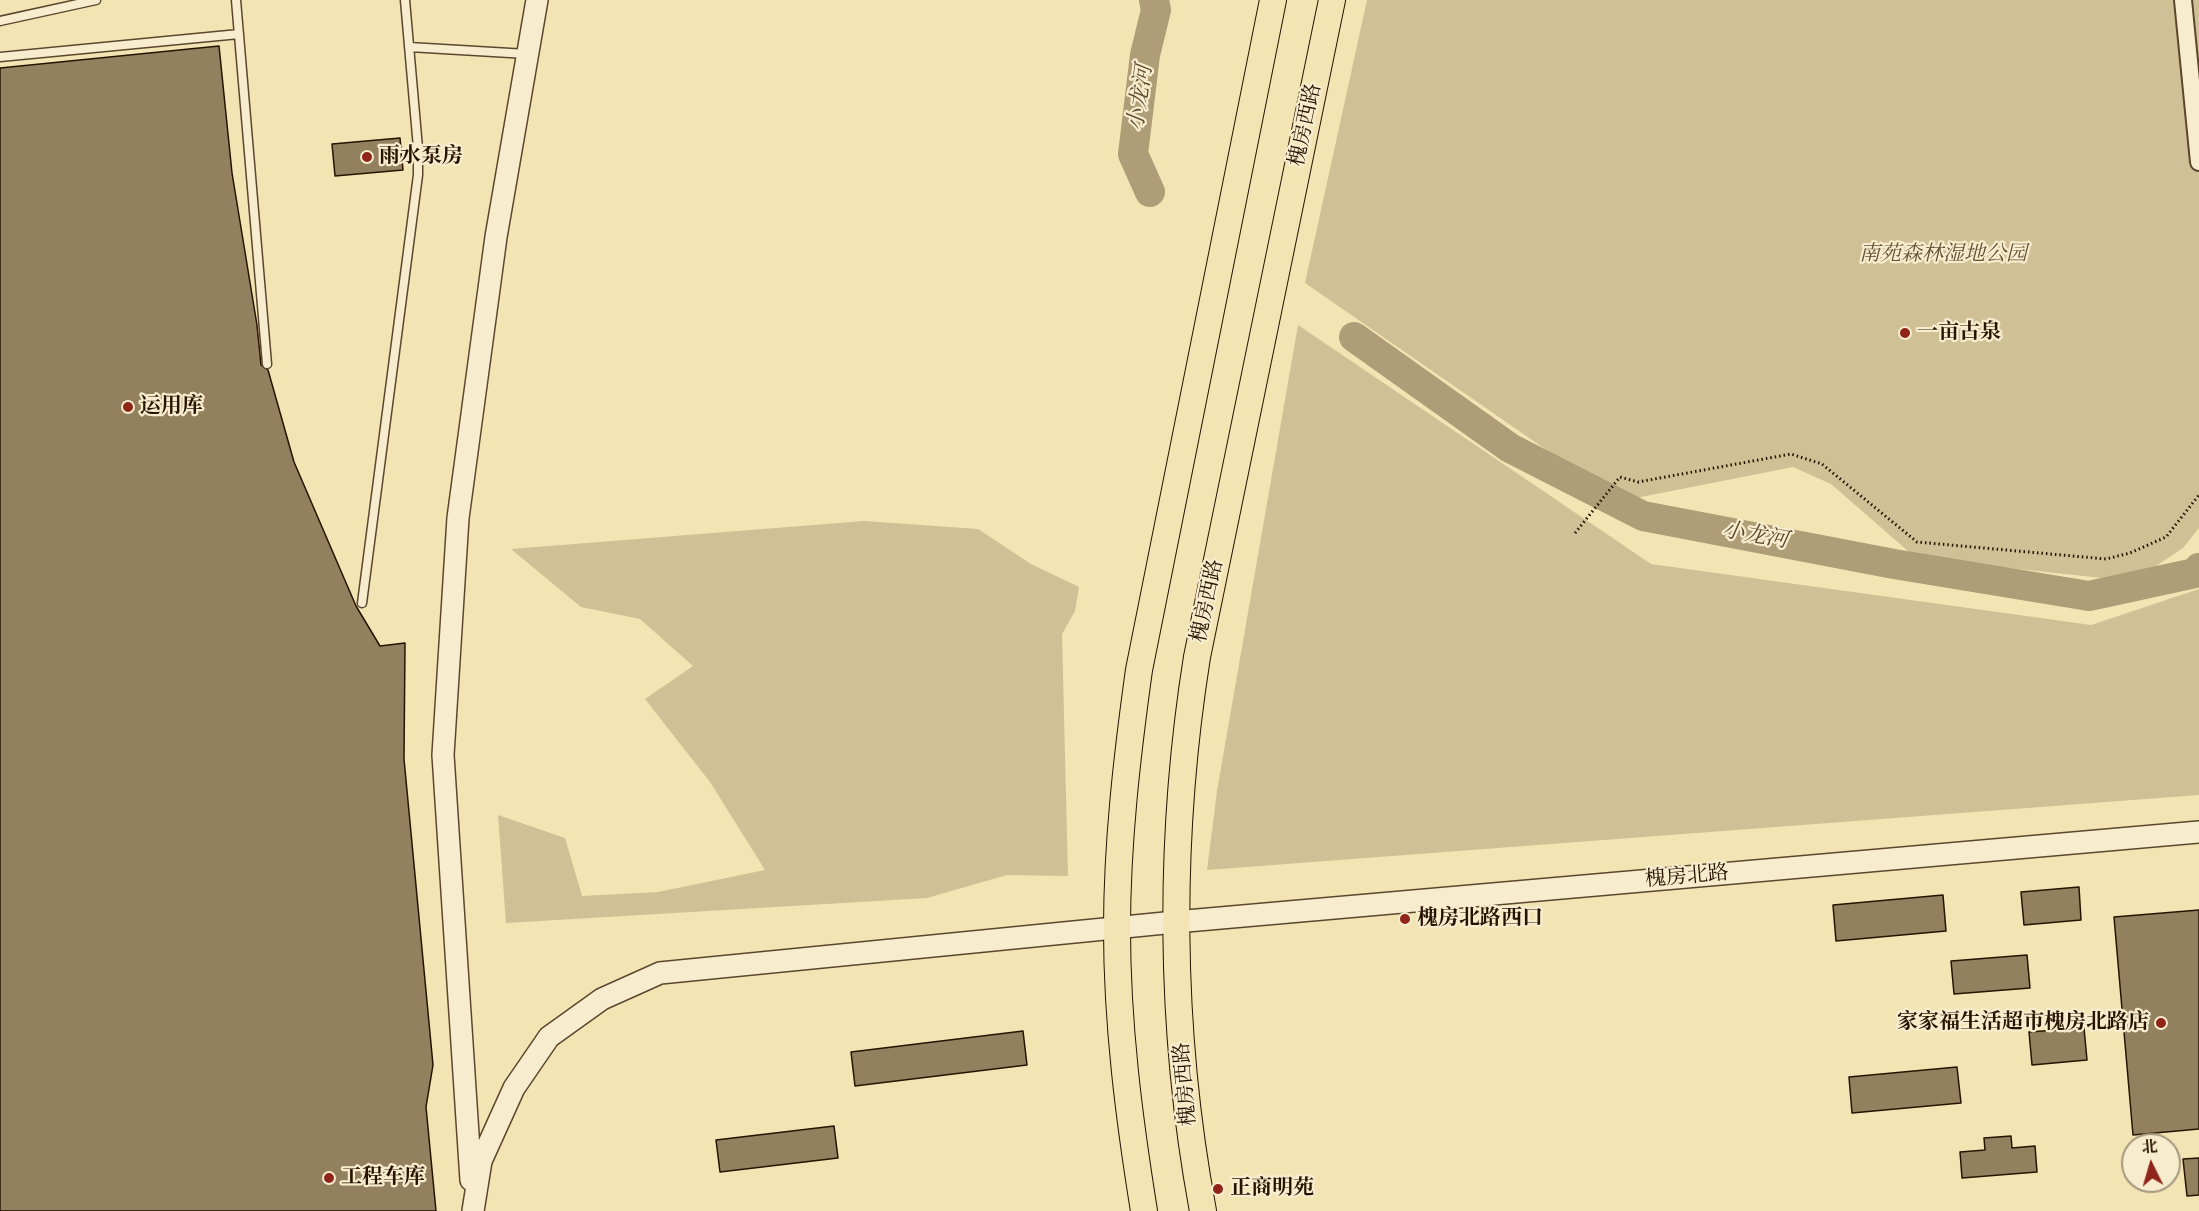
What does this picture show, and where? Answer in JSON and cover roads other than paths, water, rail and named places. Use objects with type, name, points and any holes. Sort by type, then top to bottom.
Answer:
[{"type":"main road","points":[[1144,1211],[1122,1032],[1117,930],[1126,761],[1139,670],[1273,0]]},
{"type":"main road","name":"槐房西路","points":[[1203,1211],[1193,1161],[1183,1056],[1175,922],[1186,727],[1197,657],[1332,0]]},
{"type":"street","points":[[473,1211],[443,755],[458,518],[496,237],[537,0]]},
{"type":"street","points":[[2182,0],[2199,162]]},
{"type":"street","name":"槐房北路","points":[[473,1211],[481,1161],[514,1088],[549,1037],[602,999],[660,973],[752,962],[1117,930],[1175,922],[2199,832]]},
{"type":"lane","points":[[0,21],[96,0]]},
{"type":"lane","points":[[236,0],[267,364]]},
{"type":"lane","points":[[362,603],[418,173],[405,0]]},
{"type":"lane","points":[[0,57],[239,34]]},
{"type":"lane","points":[[409,47],[527,54]]},
{"type":"waterway","name":"小龙河","points":[[1150,192],[1133,154],[1145,55],[1156,10],[1154,0]]},
{"type":"waterway","name":"小龙河","points":[[1354,337],[1510,448],[1643,516],[1894,564],[2089,596],[2195,573],[2199,568]]},
{"type":"place","name":"雨水泵房","points":[[367,157]]},
{"type":"place","name":"一亩古泉","points":[[1905,333]]},
{"type":"place","name":"运用库","points":[[128,407]]},
{"type":"place","name":"槐房北路西口","points":[[1405,919]]},
{"type":"place","name":"家家福生活超市槐房北路店","points":[[2161,1023]]},
{"type":"place","name":"工程车库","points":[[329,1178]]},
{"type":"place","name":"正商明苑","points":[[1218,1189]]},
{"type":"park label","name":"南苑森林湿地公园","points":[[1943,255]]}]
